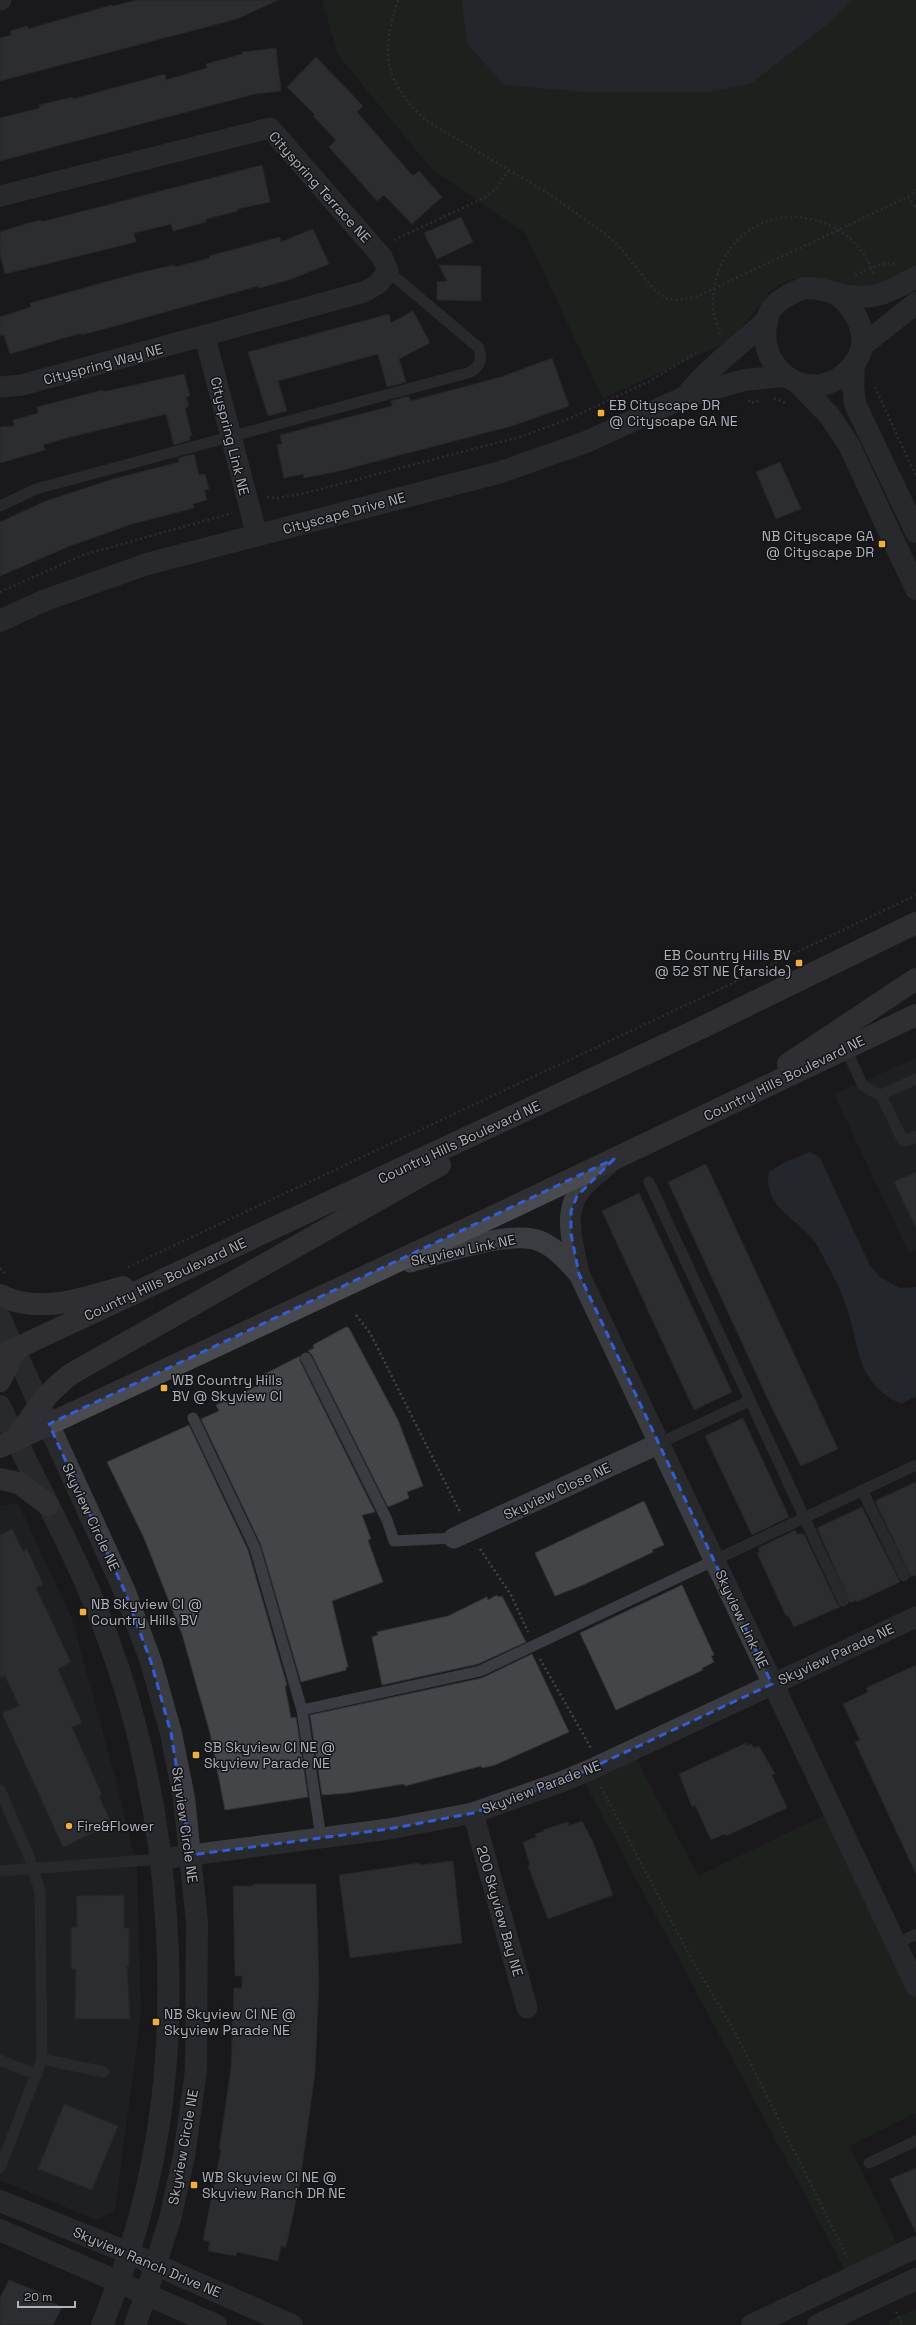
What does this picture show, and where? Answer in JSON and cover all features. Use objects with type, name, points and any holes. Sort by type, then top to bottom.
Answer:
[{"type":"main road","name":"Country Hills Boulevard NE","points":[[7,1353],[580,1085],[916,924]]},
{"type":"main road","points":[[720,1109],[916,979]]},
{"type":"main road","name":"Country Hills Boulevard NE","points":[[8,1443],[382,1269],[916,1015]]},
{"type":"main road","points":[[8,1443],[51,1389],[71,1374],[580,1085]]},
{"type":"main road","points":[[4,1286],[18,1302],[47,1304],[81,1299],[186,1269]]},
{"type":"main road","points":[[0,1381],[7,1353]]},
{"type":"main road","points":[[0,1479],[19,1483],[48,1505]]},
{"type":"street","name":"Cityspring Terrace NE","points":[[0,196],[270,128],[376,249],[382,257],[388,271]]},
{"type":"street","points":[[205,337],[364,292],[378,284],[388,271]]},
{"type":"street","points":[[916,276],[893,290],[871,298],[850,298],[818,288],[804,288],[779,300],[770,310],[764,333],[769,356],[829,416],[849,445],[916,589]]},
{"type":"street","points":[[833,293],[853,311],[862,333],[852,386],[855,404],[916,532]]},
{"type":"street","points":[[792,380],[822,386],[842,376],[858,355],[916,303]]},
{"type":"street","name":"Cityscape Drive NE","points":[[685,397],[701,377],[732,353],[767,320]]},
{"type":"street","name":"Cityspring Way NE","points":[[0,387],[22,385],[205,337]]},
{"type":"street","name":"Cityspring Link NE","points":[[205,337],[257,536]]},
{"type":"street","name":"Cityscape Drive NE","points":[[0,621],[43,601],[118,574],[502,472],[586,442],[685,397],[744,380],[792,380]]},
{"type":"street","name":"Skyview Link NE","points":[[614,1159],[577,1196],[572,1211],[571,1234],[579,1274],[916,1986]]},
{"type":"street","name":"Skyview Link NE","points":[[382,1269],[503,1238],[525,1237],[541,1241],[554,1249],[579,1274]]},
{"type":"street","name":"Skyview Circle NE","points":[[0,1318],[7,1353],[39,1403],[125,1592],[151,1662],[171,1733],[184,1798],[197,1922],[196,2070],[184,2156],[170,2219],[135,2325]]},
{"type":"street","name":"Skyview Circle NE","points":[[0,1406],[8,1443],[48,1505],[82,1575],[122,1677],[141,1742],[161,1859],[167,1928],[165,2066],[154,2150],[142,2209],[119,2284],[102,2325]]},
{"type":"street","name":"Skyview Close NE","points":[[462,1535],[660,1443]]},
{"type":"street","name":"Skyview Parade NE","points":[[161,1859],[389,1829],[473,1814],[592,1769],[916,1617]]},
{"type":"street","name":"200 Skyview Bay NE","points":[[473,1814],[527,2008]]},
{"type":"street","name":"Skyview Ranch Drive NE","points":[[0,2201],[129,2253],[292,2325]]},
{"type":"street","points":[[0,2230],[119,2284],[216,2325]]},
{"type":"street","points":[[752,2325],[916,2247]]},
{"type":"street","points":[[818,2325],[916,2279]]},
{"type":"lane","points":[[0,506],[36,489],[471,372],[480,364],[482,357],[479,348],[388,271]]},
{"type":"lane","points":[[846,1049],[863,1086],[881,1095],[902,1139],[906,1140],[916,1136]]},
{"type":"lane","points":[[881,1095],[916,1079]]},
{"type":"lane","points":[[649,1182],[803,1518],[843,1601]]},
{"type":"lane","points":[[306,1358],[387,1520],[394,1541],[462,1535]]},
{"type":"lane","points":[[660,1443],[750,1401]]},
{"type":"lane","points":[[193,1418],[255,1548],[302,1710],[321,1838]]},
{"type":"lane","points":[[302,1710],[480,1671],[714,1559],[916,1465]]},
{"type":"lane","points":[[862,1490],[904,1576]]},
{"type":"lane","points":[[0,1790],[34,1870],[40,1892],[42,2059],[0,2168]]},
{"type":"lane","points":[[0,1871],[34,1870],[161,1859]]},
{"type":"lane","points":[[896,1944],[916,1934]]},
{"type":"lane","points":[[42,2059],[104,2072]]},
{"type":"lane","points":[[0,2060],[37,2075]]},
{"type":"lane","points":[[869,2163],[916,2141]]},
{"type":"path","points":[[398,0],[388,31],[387,50],[389,68],[400,91],[411,106],[425,120],[549,194],[608,236],[623,251],[655,291],[662,296],[677,300],[686,300],[715,288],[787,252],[840,231],[908,197],[916,190]]},
{"type":"path","points":[[376,249],[486,197],[495,190],[509,170]]},
{"type":"path","points":[[908,197],[916,208]]},
{"type":"path","points":[[724,340],[720,335],[714,312],[715,288],[718,273],[732,247],[743,234],[758,224],[788,216],[803,217],[821,221],[851,238],[864,254],[876,281]]},
{"type":"path","points":[[716,339],[720,335]]},
{"type":"path","points":[[0,592],[82,555],[249,508],[268,497],[278,498],[305,493],[524,436],[570,418],[650,381],[700,350]]},
{"type":"path","points":[[874,383],[916,476]]},
{"type":"path","points":[[748,397],[750,403],[766,399]]},
{"type":"path","points":[[770,399],[780,400],[793,408]]},
{"type":"path","points":[[122,1270],[718,990],[916,895]]},
{"type":"path","points":[[0,1268],[4,1286]]},
{"type":"path","points":[[356,1315],[370,1333],[462,1535]]},
{"type":"path","points":[[592,1769],[692,1960],[737,2036],[848,2259]]},
{"type":"path","points":[[896,2312],[903,2325]]},
{"type":"highlighted area","points":[[614,1159],[577,1196],[571,1211],[571,1234],[579,1274],[772,1684],[561,1782],[473,1813],[389,1829],[191,1855],[171,1733],[151,1662],[125,1592],[49,1424]]},
{"type":"shaded area","points":[[322,0],[916,0],[916,266],[883,283],[867,287],[807,276],[788,280],[772,289],[732,340],[603,398],[525,233],[431,168],[338,55]]},
{"type":"shaded area","points":[[462,0],[852,0],[830,22],[750,84],[706,92],[587,92],[504,85],[467,43]]},
{"type":"shaded area","points":[[916,1058],[916,1250],[909,1253],[834,1094]]},
{"type":"shaded area","points":[[810,1152],[820,1158],[870,1266],[880,1277],[899,1288],[916,1287],[916,1396],[901,1404],[886,1395],[867,1375],[858,1351],[847,1308],[834,1277],[818,1247],[803,1229],[777,1205],[768,1185],[769,1172],[783,1163]]},
{"type":"shaded area","points":[[18,1503],[72,1619],[114,1773],[137,1867],[141,2014],[115,2210],[97,2220],[0,2180],[0,1506]]},
{"type":"shaded area","points":[[631,1749],[698,1876],[833,1811],[916,1986],[916,2113],[849,2146],[902,2254],[850,2279],[580,1774]]},
{"type":"shaded area","points":[[916,2309],[916,2325],[890,2325],[888,2321]]},
{"type":"building","points":[[138,0],[278,0],[237,19],[0,81],[0,38],[11,35],[10,31],[28,26],[28,29],[112,5]]},
{"type":"building","points":[[276,48],[281,91],[255,94],[0,161],[0,118],[40,108],[39,105],[73,97],[73,99],[165,74],[166,80],[207,68],[206,64],[242,54],[242,52]]},
{"type":"building","points":[[316,57],[363,106],[357,112],[413,176],[419,171],[442,197],[412,224],[384,195],[377,201],[329,147],[336,140],[313,116],[315,115],[287,87]]},
{"type":"building","points":[[262,165],[270,202],[237,209],[238,211],[206,219],[206,222],[173,231],[171,224],[134,233],[136,242],[5,274],[0,254],[0,232],[25,224],[41,220],[41,222]]},
{"type":"building","points":[[461,217],[473,242],[437,259],[424,233]]},
{"type":"building","points":[[313,229],[329,264],[289,280],[259,288],[258,286],[112,327],[81,335],[81,333],[10,354],[4,335],[0,336],[0,317],[31,307],[30,303],[138,273],[174,265],[175,267],[210,258],[209,256],[280,237],[281,242]]},
{"type":"building","points":[[439,265],[481,266],[481,301],[437,300],[437,282],[447,281]]},
{"type":"building","points":[[413,311],[430,343],[399,359],[406,382],[387,387],[378,354],[278,381],[287,411],[268,416],[248,352],[389,314],[391,323]]},
{"type":"building","points":[[552,358],[569,406],[512,426],[335,472],[304,478],[303,474],[284,478],[277,445],[282,444],[280,435],[392,406],[391,401],[409,396],[411,401],[501,377]]},
{"type":"building","points":[[184,374],[190,396],[186,397],[189,406],[185,408],[192,436],[189,436],[190,440],[174,445],[166,414],[66,438],[43,445],[45,450],[0,463],[0,427],[14,426],[13,420],[38,413],[37,407],[103,390],[103,392]]},
{"type":"building","points":[[194,454],[199,475],[205,474],[209,489],[204,490],[207,500],[193,504],[194,508],[132,524],[70,546],[0,576],[0,522],[46,501],[113,479],[179,462],[178,458]]},
{"type":"building","points":[[780,462],[801,509],[776,519],[756,472]]},
{"type":"building","points":[[706,1164],[838,1449],[801,1466],[771,1406],[668,1182]]},
{"type":"building","points":[[916,1172],[916,1228],[894,1182]]},
{"type":"building","points":[[639,1193],[732,1392],[694,1410],[602,1211]]},
{"type":"building","points":[[346,1327],[349,1328],[398,1420],[423,1486],[407,1492],[409,1498],[388,1507],[312,1355],[308,1351],[314,1348],[313,1345]]},
{"type":"building","points":[[300,1356],[300,1361],[375,1512],[362,1515],[371,1539],[368,1540],[383,1582],[332,1601],[348,1667],[346,1667],[346,1670],[301,1682],[261,1545],[201,1419],[219,1411],[216,1405],[259,1385],[257,1378]]},
{"type":"building","points":[[743,1418],[789,1517],[752,1535],[705,1436]]},
{"type":"building","points":[[189,1425],[248,1550],[287,1685],[285,1686],[291,1718],[296,1717],[308,1797],[225,1810],[210,1733],[182,1634],[144,1538],[107,1462]]},
{"type":"building","points":[[916,1482],[916,1575],[911,1577],[875,1501]]},
{"type":"building","points":[[644,1501],[664,1545],[652,1550],[653,1552],[583,1585],[555,1596],[535,1553]]},
{"type":"building","points":[[862,1507],[900,1582],[857,1602],[856,1600],[850,1603],[817,1528]]},
{"type":"building","points":[[12,1529],[23,1551],[27,1549],[43,1584],[36,1588],[71,1662],[58,1669],[82,1723],[72,1727],[102,1795],[99,1796],[112,1824],[63,1847],[2,1713],[19,1706],[5,1676],[0,1678],[0,1535]]},
{"type":"building","points":[[795,1530],[797,1534],[804,1534],[837,1604],[840,1607],[794,1627],[788,1615],[786,1616],[757,1553],[760,1552],[758,1548]]},
{"type":"building","points":[[682,1585],[714,1655],[711,1656],[714,1662],[702,1668],[703,1670],[616,1710],[580,1633]]},
{"type":"building","points":[[497,1595],[498,1597],[502,1596],[526,1642],[478,1664],[382,1685],[372,1637],[378,1635],[377,1632],[448,1616],[487,1597],[488,1600]]},
{"type":"building","points":[[532,1654],[569,1732],[495,1765],[482,1768],[481,1766],[405,1786],[404,1784],[348,1793],[322,1795],[310,1715],[482,1678]]},
{"type":"building","points":[[916,1665],[916,1874],[855,1742],[860,1740],[843,1704],[868,1692],[866,1688]]},
{"type":"building","points":[[746,1743],[747,1746],[751,1744],[754,1748],[759,1746],[775,1774],[772,1775],[787,1808],[726,1836],[725,1834],[711,1840],[695,1805],[692,1807],[679,1774]]},
{"type":"building","points":[[582,1821],[593,1842],[613,1895],[548,1919],[528,1866],[530,1865],[523,1842],[536,1837],[535,1834],[544,1831],[543,1830],[568,1822],[569,1826]]},
{"type":"building","points":[[453,1861],[462,1943],[350,1958],[339,1875],[420,1863],[420,1865]]},
{"type":"building","points":[[254,1884],[316,1884],[319,1983],[315,2073],[300,2182],[286,2247],[281,2246],[278,2261],[237,2252],[236,2256],[208,2251],[210,2242],[203,2240],[221,2150],[219,2150],[231,2068],[234,1988],[242,1988],[242,1976],[235,1976],[233,1886],[254,1886]]},
{"type":"building","points":[[124,1895],[124,1928],[129,1928],[129,1966],[127,1966],[130,2019],[75,2019],[76,1969],[71,1969],[71,1927],[77,1927],[76,1896]]},
{"type":"building","points":[[64,2104],[118,2126],[92,2190],[38,2169]]},
{"type":"building","points":[[916,2168],[916,2233],[890,2179]]},
{"type":"building","points":[[9,2280],[46,2295],[44,2298],[62,2307],[53,2325],[0,2325],[0,2298]]},
{"type":"place","name":"EB Cityscape DR @ Cityscape GA NE","points":[[601,413]]},
{"type":"place","name":"NB Cityscape GA @ Cityscape DR","points":[[882,544]]},
{"type":"place","name":"EB Country Hills BV @ 52 ST NE (farside)","points":[[799,963]]},
{"type":"place","name":"WB Country Hills BV @ Skyview CI","points":[[164,1388]]},
{"type":"place","name":"NB Skyview CI @ Country Hills BV","points":[[83,1612]]},
{"type":"place","name":"SB Skyview CI NE @ Skyview Parade NE","points":[[196,1755]]},
{"type":"place","name":"Fire&Flower","points":[[69,1826]]},
{"type":"place","name":"NB Skyview CI NE @ Skyview Parade NE","points":[[156,2022]]},
{"type":"place","name":"WB Skyview CI NE @ Skyview Ranch DR NE","points":[[194,2185]]}]
